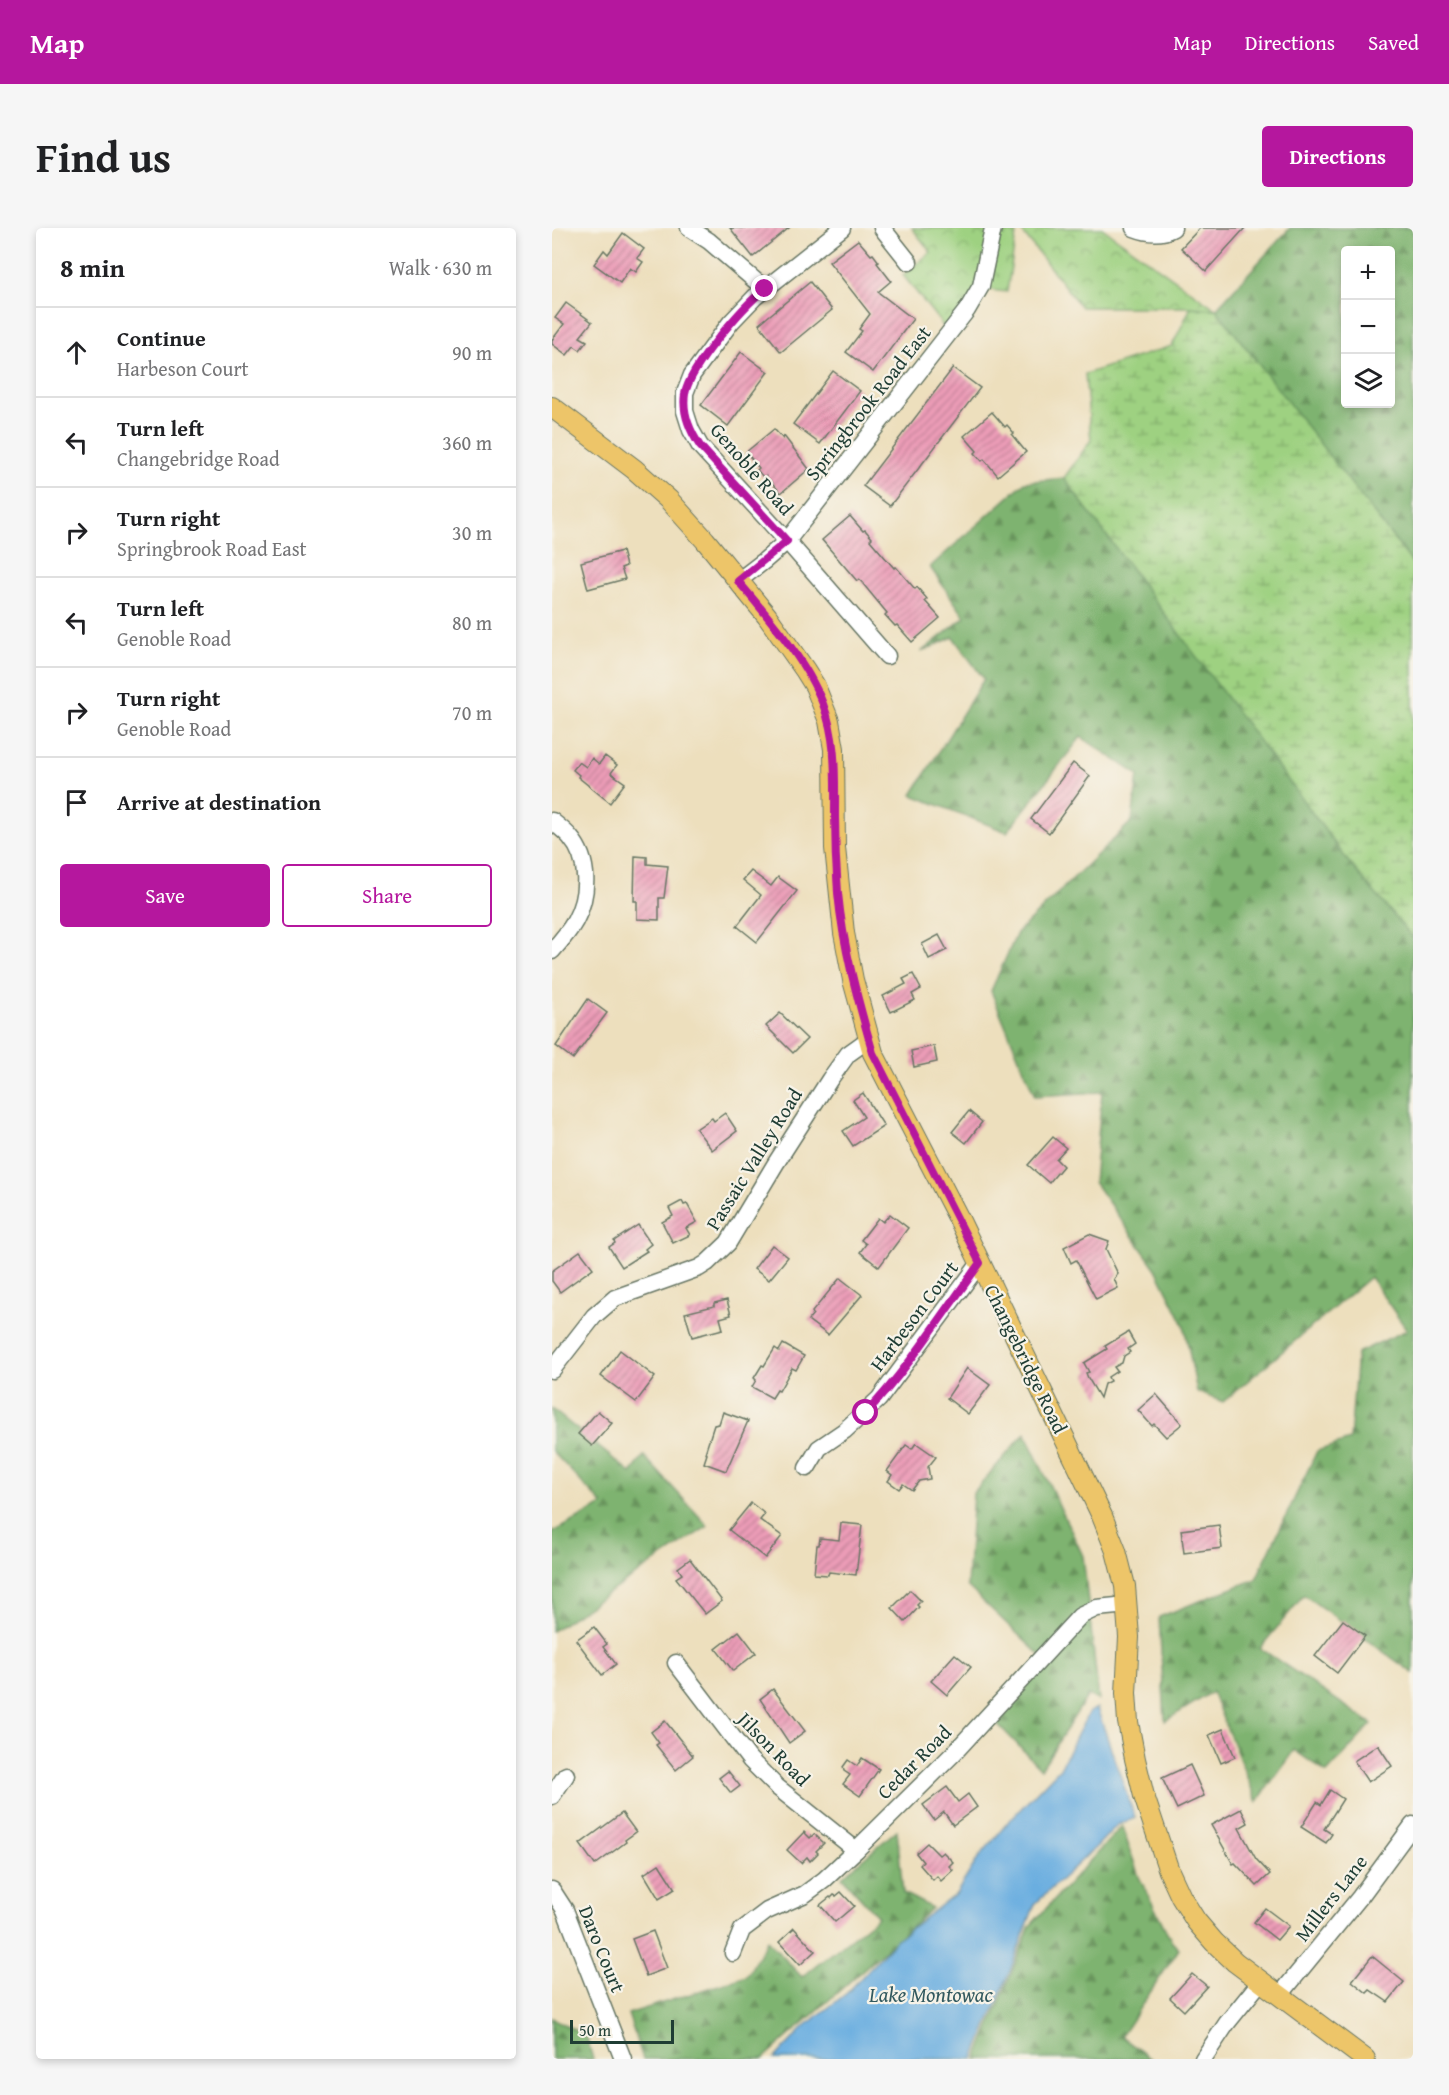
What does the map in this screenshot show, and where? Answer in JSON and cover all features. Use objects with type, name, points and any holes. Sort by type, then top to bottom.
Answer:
[{"type":"main road","name":"Changebridge Road","points":[[552,407],[634,469],[669,500],[705,540],[806,670],[823,703],[834,749],[838,896],[853,980],[873,1053],[980,1263],[1102,1516],[1117,1554],[1127,1605],[1128,1722],[1144,1796],[1169,1871],[1181,1896],[1202,1928],[1235,1962],[1365,2059]]},
{"type":"street","points":[[689,228],[709,241],[765,289]]},
{"type":"street","name":"Genoble Road","points":[[842,228],[765,289],[731,322],[692,375],[685,393],[685,411],[691,430],[700,446],[887,656]]},
{"type":"street","points":[[882,228],[909,262]]},
{"type":"street","name":"Springbrook Road East","points":[[738,581],[787,541],[967,310],[981,286],[993,228]]},
{"type":"street","points":[[1134,228],[1152,233],[1173,228]]},
{"type":"street","points":[[552,821],[574,842],[582,860],[585,878],[582,906],[574,924],[552,951]]},
{"type":"street","name":"Passaic Valley Road","points":[[552,1370],[594,1316],[615,1298],[699,1268],[728,1243],[830,1079],[848,1054],[869,1039]]},
{"type":"street","name":"Harbeson Court","points":[[807,1468],[819,1448],[844,1431],[879,1399],[980,1263]]},
{"type":"street","name":"Cedar Road","points":[[733,1953],[742,1930],[767,1911],[805,1894],[824,1880],[856,1850],[953,1754],[1072,1622],[1097,1608],[1127,1605]]},
{"type":"street","name":"Jilson Road","points":[[676,1663],[750,1760],[777,1787],[856,1850]]},
{"type":"street","points":[[552,1796],[566,1775]]},
{"type":"street","name":"Millers Lane","points":[[1280,1995],[1354,1905],[1413,1825]]},
{"type":"street","name":"Daro Court","points":[[552,1890],[565,1910],[623,2059]]},
{"type":"street","points":[[1203,2059],[1227,2023],[1261,1981]]},
{"type":"green space","points":[[912,228],[1017,228],[1007,292],[980,289],[951,336],[903,275],[931,252]]},
{"type":"green space","points":[[1019,228],[1102,228],[1216,309],[1081,307]]},
{"type":"green space","points":[[1290,228],[1413,228],[1413,564],[1216,309]]},
{"type":"green space","points":[[1191,307],[1216,309],[1413,564],[1413,938],[1348,861],[1064,478],[1091,440],[1085,374],[1172,346]]},
{"type":"green space","points":[[1064,478],[1348,861],[1413,938],[1413,1673],[1304,1595],[1260,1648],[1372,1724],[1327,1773],[1294,1750],[1257,1802],[1212,1692],[1165,1721],[1159,1617],[1256,1579],[1317,1451],[1350,1440],[1357,1353],[1407,1330],[1370,1277],[1223,1402],[1197,1392],[1184,1325],[1156,1269],[1094,1182],[1102,1092],[1035,1096],[991,991],[1017,933],[1132,821],[1138,775],[1081,737],[1007,832],[912,795],[984,679],[953,637],[921,652],[965,617],[930,567],[1025,482]]},
{"type":"green space","points":[[552,1409],[631,1473],[644,1456],[708,1526],[552,1631],[552,1533],[603,1505],[552,1451]]},
{"type":"green space","points":[[1025,1433],[1083,1556],[1099,1701],[1088,1695],[1041,1769],[991,1717],[1045,1660],[967,1586],[973,1493]]},
{"type":"green space","points":[[1122,1826],[1139,1877],[1172,1942],[1179,1949],[1121,2036],[1151,2059],[977,2059],[1030,1926]]},
{"type":"green space","points":[[897,1830],[903,1893],[932,1908],[763,2059],[643,2059],[628,2014],[747,1976],[767,1940],[802,1977],[878,1917],[842,1877]]},
{"type":"green space","points":[[552,2018],[586,2036],[593,2059],[552,2059]]},
{"type":"water","name":"Lake Montowac","points":[[1097,1708],[1135,1818],[1117,1825],[1035,1904],[974,2059],[774,2059],[805,2026],[847,1993],[898,1938],[956,1894],[977,1860],[1008,1822],[1060,1768],[1089,1712]]},
{"type":"building","points":[[730,228],[789,228],[753,257]]},
{"type":"building","points":[[1200,228],[1245,228],[1206,271],[1181,248]]},
{"type":"building","points":[[623,233],[644,249],[637,258],[643,262],[636,272],[630,268],[620,283],[594,264],[604,250],[608,254]]},
{"type":"building","points":[[858,240],[871,255],[873,254],[891,281],[878,292],[913,319],[873,372],[846,352],[862,331],[859,329],[870,314],[829,262]]},
{"type":"building","points":[[810,282],[832,310],[781,352],[759,324]]},
{"type":"building","points":[[566,303],[592,322],[580,337],[587,341],[580,350],[574,346],[567,355],[552,344],[552,340],[564,324],[555,318]]},
{"type":"building","points":[[741,352],[768,372],[728,426],[701,405]]},
{"type":"building","points":[[953,368],[980,388],[890,506],[863,486]]},
{"type":"building","points":[[833,371],[860,391],[820,444],[793,424]]},
{"type":"building","points":[[992,412],[1005,427],[1007,425],[1014,433],[1012,435],[1026,452],[998,476],[984,459],[982,461],[975,453],[977,451],[964,436]]},
{"type":"building","points":[[774,429],[783,439],[784,436],[809,469],[781,493],[766,476],[764,478],[757,470],[759,468],[746,452]]},
{"type":"building","points":[[850,516],[872,538],[870,540],[894,568],[896,567],[915,589],[917,587],[927,599],[925,601],[940,618],[912,642],[885,615],[887,613],[859,579],[857,581],[822,540]]},
{"type":"building","points":[[622,551],[626,566],[621,568],[625,579],[588,589],[581,562]]},
{"type":"building","points":[[605,756],[617,765],[611,773],[625,783],[610,803],[578,777],[579,775],[573,770],[579,762],[586,767],[592,758],[599,764]]},
{"type":"building","points":[[1073,763],[1090,776],[1049,833],[1031,819]]},
{"type":"building","points":[[635,856],[647,857],[647,864],[668,866],[664,898],[659,898],[659,920],[637,919],[637,901],[634,901]]},
{"type":"building","points":[[751,871],[771,886],[778,877],[797,891],[757,942],[737,926],[761,895],[743,880]]},
{"type":"building","points":[[939,935],[947,950],[929,959],[922,944]]},
{"type":"building","points":[[913,974],[921,989],[912,994],[915,1000],[891,1012],[883,996],[906,984],[903,979]]},
{"type":"building","points":[[588,999],[607,1013],[573,1059],[556,1046]]},
{"type":"building","points":[[780,1013],[807,1039],[793,1053],[766,1026]]},
{"type":"building","points":[[934,1046],[937,1062],[914,1067],[911,1051]]},
{"type":"building","points":[[863,1093],[884,1126],[853,1146],[843,1131],[864,1117],[853,1100]]},
{"type":"building","points":[[969,1111],[982,1122],[966,1143],[952,1132]]},
{"type":"building","points":[[725,1113],[737,1131],[712,1150],[696,1129],[712,1118],[714,1121]]},
{"type":"building","points":[[1053,1137],[1066,1148],[1056,1159],[1063,1166],[1049,1183],[1028,1165]]},
{"type":"building","points":[[682,1201],[684,1205],[687,1204],[697,1222],[686,1228],[690,1235],[673,1243],[662,1222],[673,1216],[669,1208]]},
{"type":"building","points":[[890,1214],[908,1228],[879,1267],[860,1252],[866,1244],[861,1240],[878,1218],[883,1222]]},
{"type":"building","points":[[638,1225],[651,1244],[645,1249],[647,1251],[622,1267],[609,1247]]},
{"type":"building","points":[[1089,1234],[1109,1241],[1106,1249],[1118,1274],[1114,1279],[1118,1288],[1096,1299],[1076,1260],[1071,1263],[1064,1247]]},
{"type":"building","points":[[772,1245],[788,1257],[769,1280],[754,1269]]},
{"type":"building","points":[[580,1251],[593,1268],[560,1292],[552,1281],[552,1271]]},
{"type":"building","points":[[840,1278],[862,1295],[828,1335],[808,1320]]},
{"type":"building","points":[[727,1300],[731,1315],[720,1318],[723,1329],[692,1337],[685,1313],[714,1306],[714,1303]]},
{"type":"building","points":[[1128,1332],[1135,1344],[1128,1349],[1130,1352],[1124,1356],[1122,1363],[1114,1367],[1117,1371],[1108,1377],[1110,1381],[1104,1384],[1100,1398],[1088,1378],[1086,1373],[1089,1372],[1084,1363],[1107,1349],[1105,1346]]},
{"type":"building","points":[[783,1344],[804,1356],[796,1370],[792,1368],[779,1391],[777,1390],[772,1398],[752,1387],[756,1380],[754,1378],[762,1365],[764,1366],[775,1348],[779,1351]]},
{"type":"building","points":[[620,1350],[655,1377],[636,1402],[601,1376]]},
{"type":"building","points":[[967,1368],[990,1385],[968,1414],[947,1398]]},
{"type":"building","points":[[1156,1394],[1182,1424],[1166,1437],[1138,1410]]},
{"type":"building","points":[[598,1411],[612,1423],[592,1446],[578,1434]]},
{"type":"building","points":[[723,1412],[748,1421],[726,1471],[704,1463],[714,1425],[719,1424]]},
{"type":"building","points":[[916,1443],[936,1457],[928,1467],[930,1479],[919,1481],[912,1490],[903,1484],[899,1489],[888,1481],[892,1475],[887,1471],[906,1445],[912,1449]]},
{"type":"building","points":[[751,1503],[765,1514],[760,1520],[782,1536],[765,1558],[729,1530]]},
{"type":"building","points":[[841,1523],[862,1525],[856,1575],[829,1572],[828,1575],[814,1574],[817,1545],[819,1545],[820,1538],[839,1540]]},
{"type":"building","points":[[1219,1525],[1222,1548],[1184,1553],[1181,1530]]},
{"type":"building","points":[[690,1559],[722,1601],[705,1614],[676,1578],[682,1574],[678,1568]]},
{"type":"building","points":[[910,1590],[921,1601],[917,1605],[919,1607],[905,1622],[892,1608]]},
{"type":"building","points":[[1343,1620],[1365,1636],[1337,1673],[1315,1656]]},
{"type":"building","points":[[594,1627],[607,1644],[603,1647],[616,1664],[602,1675],[576,1640]]},
{"type":"building","points":[[739,1631],[756,1653],[733,1671],[716,1649]]},
{"type":"building","points":[[955,1654],[971,1667],[947,1695],[931,1681]]},
{"type":"building","points":[[773,1689],[805,1731],[789,1743],[760,1699]]},
{"type":"building","points":[[665,1721],[693,1756],[676,1770],[656,1745],[659,1743],[651,1732]]},
{"type":"building","points":[[1223,1729],[1235,1757],[1221,1763],[1209,1735]]},
{"type":"building","points":[[1378,1745],[1392,1766],[1368,1782],[1354,1761]]},
{"type":"building","points":[[862,1758],[879,1769],[860,1796],[843,1784],[850,1775],[844,1771],[843,1767],[848,1760],[857,1766]]},
{"type":"building","points":[[1190,1765],[1204,1796],[1177,1809],[1162,1778]]},
{"type":"building","points":[[728,1771],[740,1786],[731,1793],[719,1778]]},
{"type":"building","points":[[947,1787],[958,1802],[968,1794],[977,1807],[953,1825],[944,1812],[934,1820],[923,1805]]},
{"type":"building","points":[[1330,1790],[1343,1799],[1324,1829],[1332,1834],[1326,1843],[1301,1827],[1317,1802],[1321,1805]]},
{"type":"building","points":[[1241,1809],[1248,1823],[1239,1828],[1256,1859],[1270,1874],[1257,1886],[1235,1863],[1233,1864],[1211,1825]]},
{"type":"building","points":[[622,1813],[636,1832],[595,1865],[580,1844]]},
{"type":"building","points":[[804,1832],[810,1838],[814,1834],[824,1843],[810,1861],[807,1857],[801,1863],[787,1850]]},
{"type":"building","points":[[927,1843],[939,1855],[943,1852],[953,1862],[949,1866],[953,1870],[941,1881],[937,1876],[933,1880],[920,1865],[923,1862],[916,1853]]},
{"type":"building","points":[[659,1864],[675,1889],[659,1899],[644,1874]]},
{"type":"building","points":[[841,1892],[854,1906],[835,1922],[820,1905]]},
{"type":"building","points":[[1265,1908],[1289,1926],[1277,1940],[1254,1922]]},
{"type":"building","points":[[794,1928],[815,1951],[800,1965],[779,1942]]},
{"type":"building","points":[[653,1931],[667,1968],[646,1976],[632,1939]]},
{"type":"building","points":[[1372,1956],[1404,1982],[1388,2002],[1370,1990],[1367,1993],[1352,1981]]},
{"type":"building","points":[[1192,1974],[1207,1986],[1184,2011],[1170,1998]]},
{"type":"route","points":[[765,289],[731,322],[692,375],[684,402],[687,421],[700,446],[787,541],[738,581],[806,670],[823,703],[834,749],[838,896],[853,980],[869,1039],[873,1053],[980,1263],[879,1399],[866,1413]]}]
